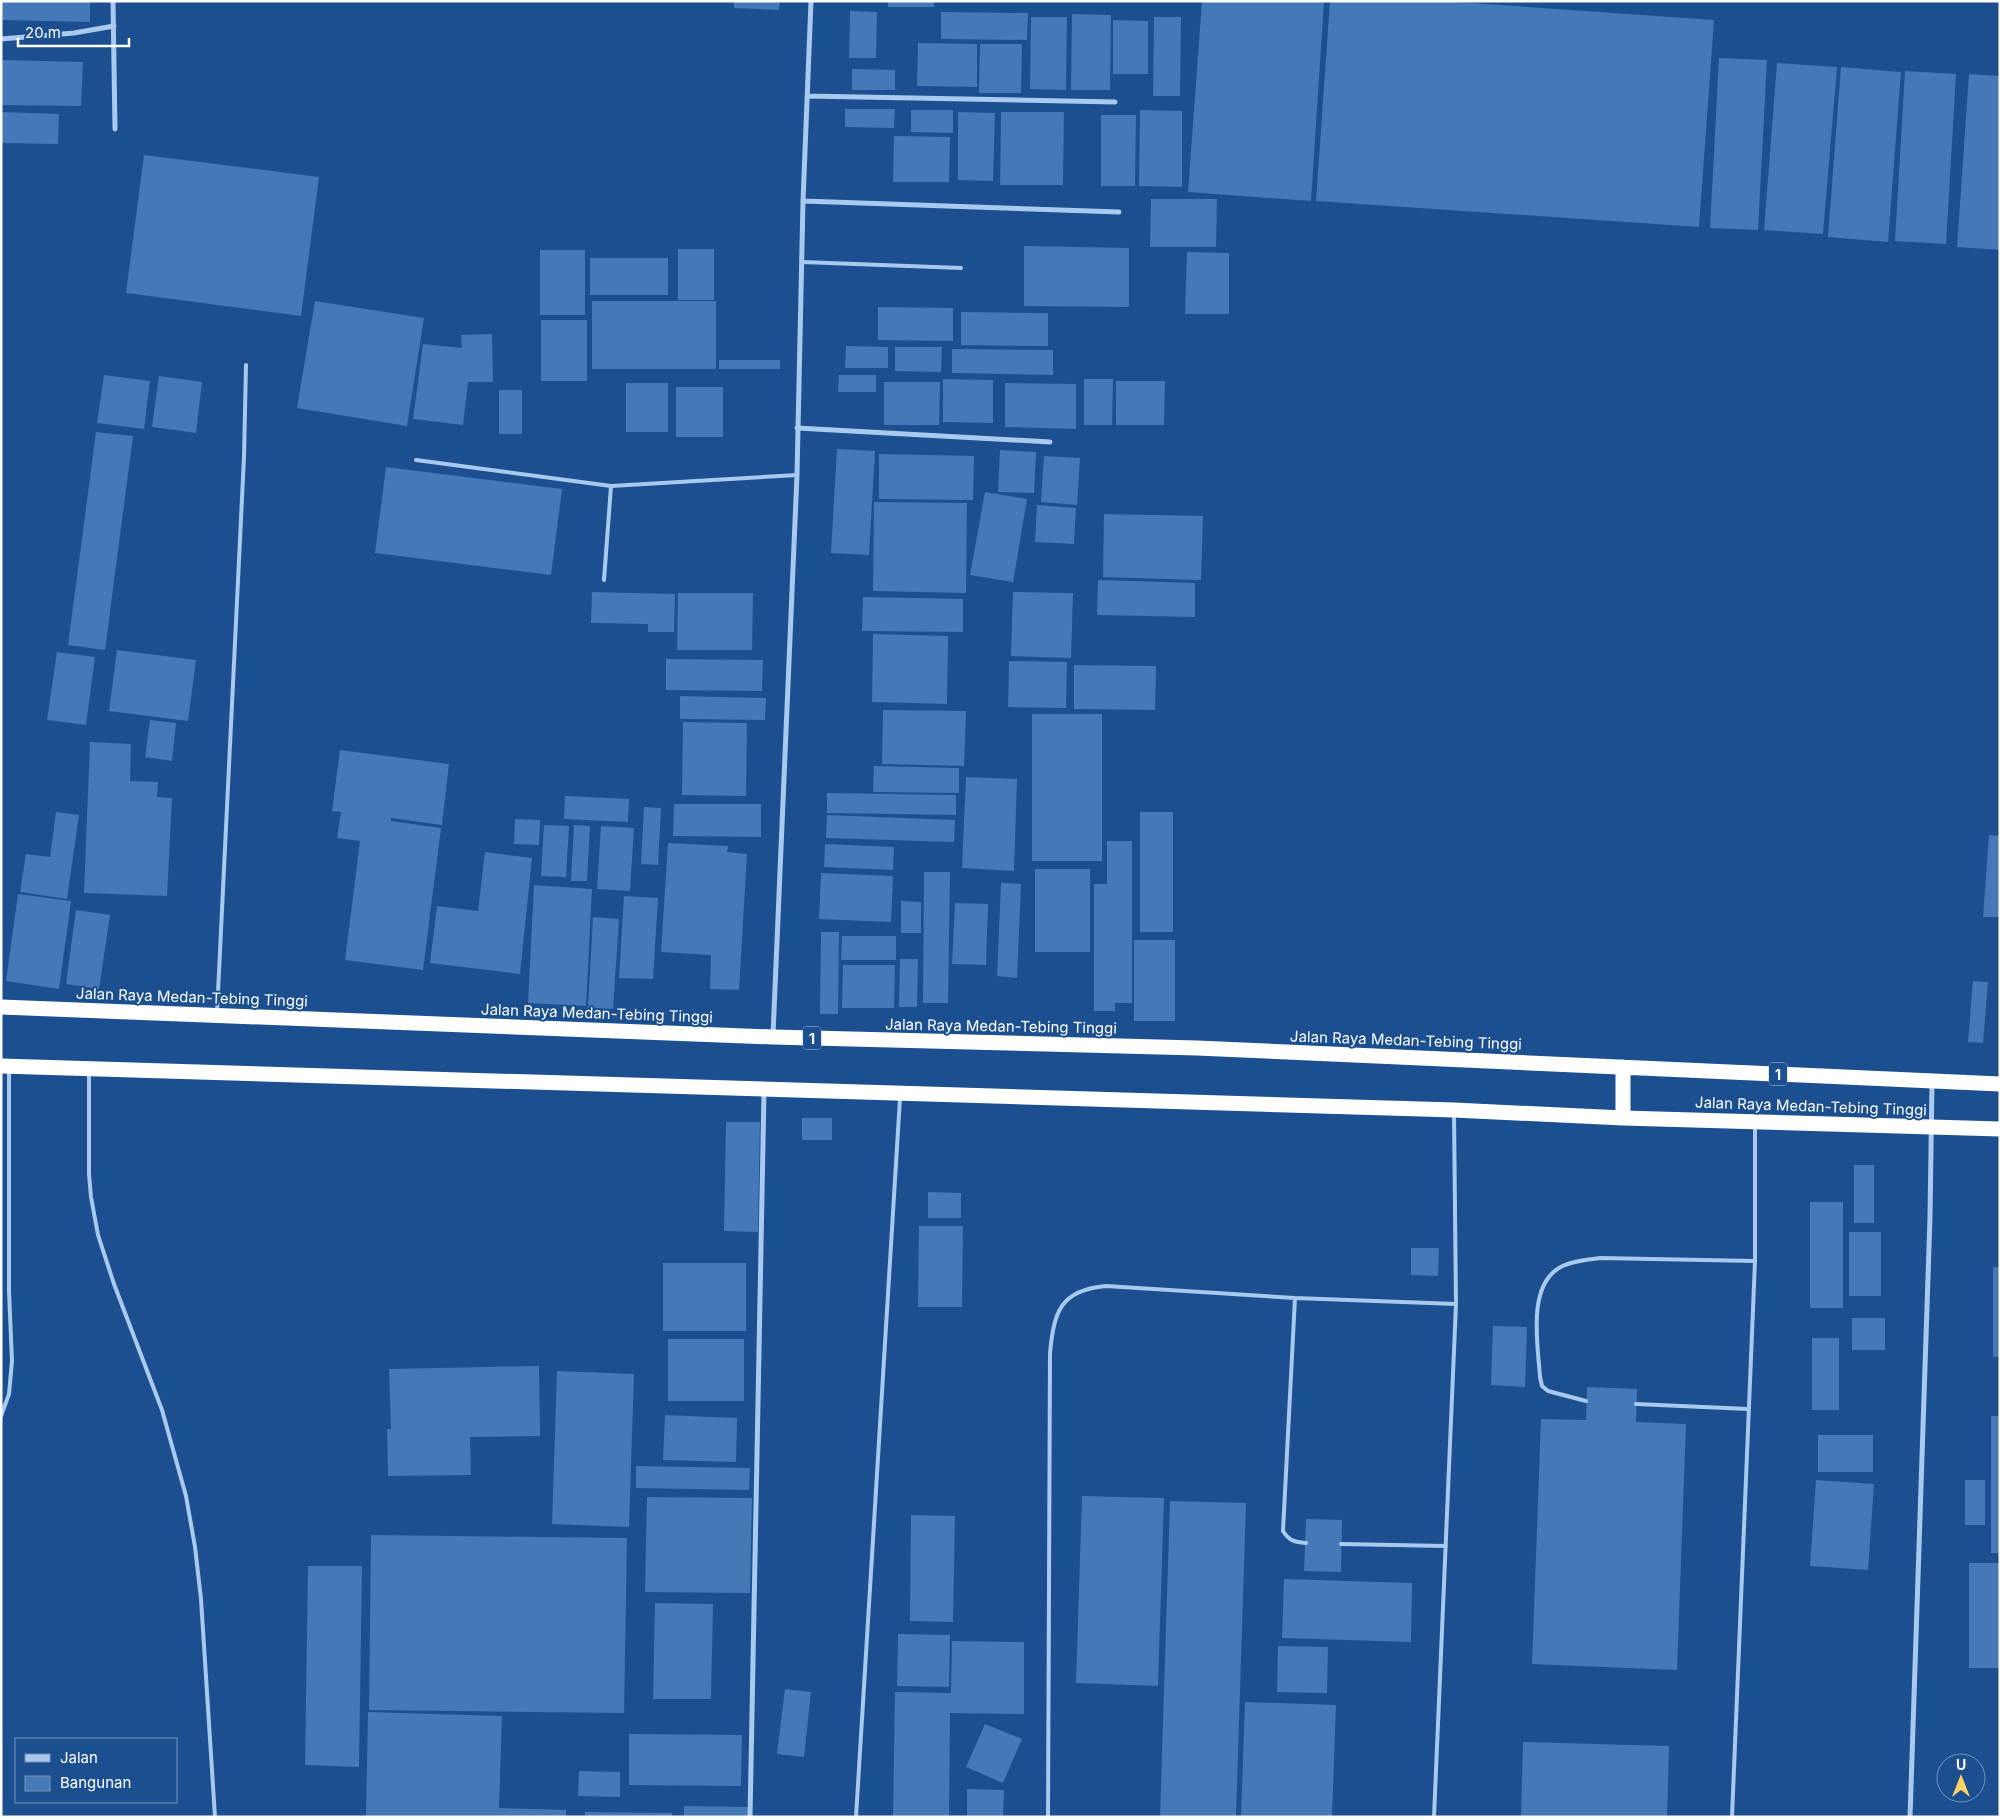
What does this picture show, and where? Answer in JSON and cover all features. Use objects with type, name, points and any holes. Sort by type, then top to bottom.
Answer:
[{"type":"highway","name":"Jalan Raya Medan-Tebing Tinggi","points":[[1,1007],[772,1037],[1197,1048],[2000,1084]]},
{"type":"highway","name":"Jalan Raya Medan-Tebing Tinggi","points":[[5,1066],[764,1088],[2000,1129]]},
{"type":"highway","points":[[1624,1067],[1624,1118]]},
{"type":"street","points":[[113,1],[115,129]]},
{"type":"street","points":[[772,1037],[797,475],[803,201],[811,1]]},
{"type":"street","points":[[1,39],[74,33],[114,26]]},
{"type":"street","points":[[807,96],[1115,102]]},
{"type":"street","points":[[803,201],[1119,212]]},
{"type":"street","points":[[797,428],[1050,442]]},
{"type":"street","points":[[1910,1817],[1930,1227],[1932,1081]]},
{"type":"street","points":[[750,1817],[764,1088]]},
{"type":"lane","points":[[802,262],[961,268]]},
{"type":"lane","points":[[217,1015],[244,457],[246,365]]},
{"type":"lane","points":[[416,460],[612,486],[797,475]]},
{"type":"lane","points":[[604,580],[612,486]]},
{"type":"lane","points":[[1,1416],[9,1394],[12,1361],[5,1066]]},
{"type":"lane","points":[[89,1067],[89,1174],[98,1236],[114,1284],[162,1410],[186,1496],[195,1548],[215,1817]]},
{"type":"lane","points":[[856,1817],[900,1093]]},
{"type":"lane","points":[[1434,1817],[1456,1304],[1454,1110]]},
{"type":"lane","points":[[1732,1817],[1755,1261],[1756,1122]]},
{"type":"lane","points":[[1586,1401],[1548,1392],[1542,1386],[1540,1377],[1536,1314],[1540,1294],[1546,1280],[1559,1268],[1577,1262],[1600,1258],[1755,1261]]},
{"type":"lane","points":[[1048,1817],[1050,1353],[1052,1330],[1057,1312],[1066,1300],[1078,1292],[1092,1287],[1106,1286],[1295,1298],[1456,1304]]},
{"type":"lane","points":[[1,1291],[9,1291]]},
{"type":"lane","points":[[1295,1298],[1284,1532],[1287,1538],[1293,1541],[1306,1542]]},
{"type":"lane","points":[[1636,1404],[1748,1409]]},
{"type":"lane","points":[[1342,1544],[1446,1546]]},
{"type":"building","points":[[1,1],[90,1],[90,22],[1,20]]},
{"type":"building","points":[[734,1],[780,1],[779,10],[734,8]]},
{"type":"building","points":[[888,1],[934,1],[934,7],[888,7]]},
{"type":"building","points":[[1202,1],[1324,1],[1311,201],[1188,192]]},
{"type":"building","points":[[1330,1],[1442,1],[1714,20],[1699,227],[1316,201]]},
{"type":"building","points":[[850,11],[877,12],[876,58],[849,58]]},
{"type":"building","points":[[941,12],[1028,13],[1027,40],[941,39]]},
{"type":"building","points":[[1072,14],[1111,15],[1110,90],[1071,90]]},
{"type":"building","points":[[1031,17],[1067,17],[1066,90],[1030,89]]},
{"type":"building","points":[[1154,17],[1181,17],[1180,96],[1153,96]]},
{"type":"building","points":[[1113,20],[1148,21],[1148,74],[1113,74]]},
{"type":"building","points":[[918,43],[977,44],[977,87],[917,86]]},
{"type":"building","points":[[980,44],[1022,44],[1021,93],[979,93]]},
{"type":"building","points":[[1719,58],[1767,60],[1758,230],[1710,228]]},
{"type":"building","points":[[1,60],[83,62],[81,106],[1,105]]},
{"type":"building","points":[[1777,63],[1837,67],[1823,234],[1764,230]]},
{"type":"building","points":[[1841,67],[1901,72],[1888,242],[1828,237]]},
{"type":"building","points":[[852,69],[895,70],[895,90],[852,90]]},
{"type":"building","points":[[1905,71],[1956,74],[1946,244],[1895,241]]},
{"type":"building","points":[[1969,74],[2000,76],[2000,250],[1957,247]]},
{"type":"building","points":[[845,109],[895,109],[894,128],[845,127]]},
{"type":"building","points":[[911,110],[953,110],[953,133],[911,132]]},
{"type":"building","points":[[1140,110],[1182,111],[1182,187],[1139,186]]},
{"type":"building","points":[[1,112],[59,114],[58,144],[1,143]]},
{"type":"building","points":[[958,112],[995,113],[993,181],[958,180]]},
{"type":"building","points":[[1001,112],[1064,112],[1063,185],[1000,185]]},
{"type":"building","points":[[1101,115],[1136,115],[1135,186],[1101,186]]},
{"type":"building","points":[[894,136],[950,137],[949,182],[893,182]]},
{"type":"building","points":[[144,155],[319,177],[301,316],[126,293]]},
{"type":"building","points":[[1151,199],[1217,199],[1216,247],[1150,247]]},
{"type":"building","points":[[1024,246],[1129,248],[1129,307],[1024,306]]},
{"type":"building","points":[[678,249],[714,249],[714,300],[678,300]]},
{"type":"building","points":[[540,250],[585,250],[585,315],[540,315]]},
{"type":"building","points":[[1187,252],[1229,253],[1229,314],[1185,314]]},
{"type":"building","points":[[590,258],[668,258],[668,295],[590,295]]},
{"type":"building","points":[[315,301],[424,318],[407,426],[297,408]]},
{"type":"building","points":[[592,301],[716,301],[716,369],[592,369]]},
{"type":"building","points":[[878,307],[953,308],[953,341],[878,340]]},
{"type":"building","points":[[961,312],[1048,313],[1048,346],[961,345]]},
{"type":"building","points":[[541,320],[587,320],[587,381],[541,381]]},
{"type":"building","points":[[492,334],[493,382],[468,382],[463,425],[413,419],[423,344],[462,348],[461,335]]},
{"type":"building","points":[[846,346],[888,347],[888,368],[845,368]]},
{"type":"building","points":[[895,347],[942,347],[941,372],[895,371]]},
{"type":"building","points":[[952,349],[1053,350],[1053,375],[952,373]]},
{"type":"building","points":[[719,360],[780,360],[780,369],[719,369]]},
{"type":"building","points":[[104,375],[150,381],[144,429],[97,423]]},
{"type":"building","points":[[839,375],[876,375],[876,392],[838,392]]},
{"type":"building","points":[[159,376],[202,382],[196,433],[152,427]]},
{"type":"building","points":[[943,379],[993,380],[993,423],[943,422]]},
{"type":"building","points":[[1084,379],[1113,379],[1112,425],[1084,425]]},
{"type":"building","points":[[1116,381],[1165,381],[1164,425],[1116,425]]},
{"type":"building","points":[[884,382],[940,382],[939,425],[884,425]]},
{"type":"building","points":[[626,383],[668,383],[668,432],[626,432]]},
{"type":"building","points":[[1005,383],[1076,384],[1076,429],[1005,427]]},
{"type":"building","points":[[676,387],[723,387],[723,437],[676,437]]},
{"type":"building","points":[[499,390],[522,390],[522,434],[499,434]]},
{"type":"building","points":[[96,432],[133,436],[105,650],[68,645]]},
{"type":"building","points":[[837,449],[875,451],[869,555],[831,553]]},
{"type":"building","points":[[1000,450],[1036,452],[1034,493],[998,492]]},
{"type":"building","points":[[879,454],[974,456],[973,500],[879,499]]},
{"type":"building","points":[[1044,456],[1080,458],[1077,505],[1041,502]]},
{"type":"building","points":[[386,467],[562,489],[551,575],[375,553]]},
{"type":"building","points":[[985,492],[1027,499],[1013,582],[970,575]]},
{"type":"building","points":[[874,502],[967,503],[966,593],[873,591]]},
{"type":"building","points":[[1037,505],[1076,508],[1074,544],[1035,542]]},
{"type":"building","points":[[1104,514],[1203,516],[1201,580],[1103,577]]},
{"type":"building","points":[[1098,580],[1195,583],[1195,617],[1097,615]]},
{"type":"building","points":[[592,592],[675,594],[674,632],[648,632],[648,624],[591,623]]},
{"type":"building","points":[[1013,592],[1073,593],[1071,658],[1011,656]]},
{"type":"building","points":[[678,593],[753,593],[752,650],[677,650]]},
{"type":"building","points":[[863,597],[963,599],[963,632],[862,631]]},
{"type":"building","points":[[873,634],[948,636],[947,704],[872,702]]},
{"type":"building","points":[[117,650],[196,660],[188,721],[109,711]]},
{"type":"building","points":[[57,652],[95,657],[86,725],[47,720]]},
{"type":"building","points":[[666,659],[763,660],[762,691],[666,690]]},
{"type":"building","points":[[1009,661],[1067,662],[1066,708],[1008,707]]},
{"type":"building","points":[[1074,665],[1156,666],[1155,710],[1074,709]]},
{"type":"building","points":[[680,696],[766,698],[765,720],[680,719]]},
{"type":"building","points":[[883,710],[966,711],[964,766],[882,764]]},
{"type":"building","points":[[1032,714],[1102,714],[1102,861],[1032,861]]},
{"type":"building","points":[[150,720],[176,723],[172,761],[145,757]]},
{"type":"building","points":[[683,722],[747,723],[746,796],[682,795]]},
{"type":"building","points":[[90,742],[131,744],[130,781],[158,782],[157,797],[172,798],[167,896],[84,893]]},
{"type":"building","points":[[340,750],[449,764],[442,825],[391,818],[391,821],[441,828],[423,970],[345,960],[360,841],[337,838],[341,812],[332,811]]},
{"type":"building","points":[[874,766],[959,768],[959,793],[873,792]]},
{"type":"building","points":[[966,777],[1017,779],[1014,871],[962,868]]},
{"type":"building","points":[[827,793],[956,795],[956,815],[827,813]]},
{"type":"building","points":[[565,796],[629,799],[628,822],[564,819]]},
{"type":"building","points":[[674,804],[761,804],[761,837],[673,836]]},
{"type":"building","points":[[644,807],[661,808],[658,865],[641,864]]},
{"type":"building","points":[[56,812],[79,815],[67,899],[20,892],[26,854],[50,857]]},
{"type":"building","points":[[1140,812],[1173,812],[1173,932],[1140,932]]},
{"type":"building","points":[[827,815],[955,820],[954,842],[826,838]]},
{"type":"building","points":[[515,819],[540,820],[539,845],[514,844]]},
{"type":"building","points":[[544,825],[569,826],[566,877],[541,876]]},
{"type":"building","points":[[574,825],[590,826],[587,881],[571,881]]},
{"type":"building","points":[[601,826],[634,828],[630,891],[597,889]]},
{"type":"building","points":[[1989,835],[2000,836],[2000,917],[1983,917]]},
{"type":"building","points":[[1107,841],[1132,841],[1132,1003],[1115,1003],[1115,1011],[1094,1011],[1094,884],[1107,884]]},
{"type":"building","points":[[668,843],[728,846],[727,852],[747,854],[739,990],[710,989],[711,955],[661,952]]},
{"type":"building","points":[[825,844],[894,847],[893,870],[824,867]]},
{"type":"building","points":[[485,852],[532,858],[520,974],[430,963],[437,906],[478,911]]},
{"type":"building","points":[[1035,869],[1090,869],[1090,952],[1035,952]]},
{"type":"building","points":[[924,872],[950,872],[948,1003],[923,1003]]},
{"type":"building","points":[[821,873],[893,876],[891,922],[819,919]]},
{"type":"building","points":[[1001,883],[1021,884],[1017,978],[997,976]]},
{"type":"building","points":[[534,885],[592,889],[586,1006],[528,1003]]},
{"type":"building","points":[[18,894],[71,901],[59,989],[6,981]]},
{"type":"building","points":[[624,896],[658,898],[653,979],[619,978]]},
{"type":"building","points":[[901,901],[921,902],[921,933],[901,933]]},
{"type":"building","points":[[955,903],[988,904],[986,965],[952,964]]},
{"type":"building","points":[[76,910],[110,915],[99,989],[66,984]]},
{"type":"building","points":[[593,917],[619,919],[613,1009],[588,1008]]},
{"type":"building","points":[[821,932],[839,932],[838,1014],[820,1014]]},
{"type":"building","points":[[842,936],[896,936],[896,960],[841,960]]},
{"type":"building","points":[[1134,940],[1175,940],[1175,1021],[1134,1021]]},
{"type":"building","points":[[900,959],[918,959],[917,1007],[899,1007]]},
{"type":"building","points":[[843,965],[895,965],[894,1008],[842,1008]]},
{"type":"building","points":[[1973,981],[1988,982],[1983,1043],[1968,1042]]},
{"type":"building","points":[[802,1118],[832,1118],[832,1140],[802,1140]]},
{"type":"building","points":[[726,1122],[760,1122],[758,1232],[724,1231]]},
{"type":"building","points":[[1854,1165],[1874,1165],[1874,1223],[1854,1223]]},
{"type":"building","points":[[928,1192],[961,1193],[961,1218],[928,1218]]},
{"type":"building","points":[[1810,1202],[1843,1202],[1843,1308],[1810,1308]]},
{"type":"building","points":[[919,1226],[963,1226],[962,1307],[918,1307]]},
{"type":"building","points":[[1849,1232],[1881,1232],[1881,1296],[1849,1296]]},
{"type":"building","points":[[1411,1248],[1439,1248],[1438,1276],[1411,1275]]},
{"type":"building","points":[[663,1263],[746,1263],[746,1331],[663,1331]]},
{"type":"building","points":[[1993,1267],[2000,1267],[2000,1357],[1993,1357]]},
{"type":"building","points":[[1852,1318],[1885,1318],[1885,1350],[1852,1350]]},
{"type":"building","points":[[1493,1326],[1527,1327],[1525,1387],[1491,1385]]},
{"type":"building","points":[[1812,1338],[1839,1338],[1839,1410],[1812,1410]]},
{"type":"building","points":[[668,1339],[744,1339],[744,1401],[668,1401]]},
{"type":"building","points":[[539,1366],[540,1436],[470,1437],[471,1475],[388,1476],[387,1429],[391,1429],[389,1369]]},
{"type":"building","points":[[557,1371],[634,1374],[629,1527],[552,1524]]},
{"type":"building","points":[[1587,1387],[1637,1389],[1636,1422],[1686,1424],[1677,1670],[1532,1664],[1541,1419],[1586,1420]]},
{"type":"building","points":[[665,1415],[737,1418],[736,1462],[663,1460]]},
{"type":"building","points":[[1991,1416],[2000,1416],[2000,1553],[1991,1553]]},
{"type":"building","points":[[1818,1435],[1873,1435],[1873,1472],[1818,1472]]},
{"type":"building","points":[[636,1466],[750,1468],[749,1490],[636,1488]]},
{"type":"building","points":[[1816,1480],[1874,1484],[1868,1570],[1810,1566]]},
{"type":"building","points":[[1965,1480],[1985,1480],[1985,1525],[1965,1525]]},
{"type":"building","points":[[1082,1496],[1164,1498],[1158,1686],[1076,1683]]},
{"type":"building","points":[[647,1497],[752,1498],[750,1593],[645,1592]]},
{"type":"building","points":[[1170,1501],[1246,1503],[1236,1817],[1160,1817]]},
{"type":"building","points":[[911,1515],[955,1516],[953,1622],[910,1621]]},
{"type":"building","points":[[1306,1519],[1342,1520],[1341,1572],[1304,1571]]},
{"type":"building","points":[[371,1535],[627,1538],[624,1713],[369,1710]]},
{"type":"building","points":[[1969,1563],[2000,1563],[2000,1668],[1969,1668]]},
{"type":"building","points":[[308,1566],[362,1566],[359,1767],[305,1765]]},
{"type":"building","points":[[1284,1579],[1412,1583],[1411,1642],[1282,1638]]},
{"type":"building","points":[[655,1603],[713,1604],[711,1699],[653,1699]]},
{"type":"building","points":[[898,1634],[950,1635],[949,1687],[897,1686]]},
{"type":"building","points":[[952,1641],[1024,1642],[1024,1714],[950,1713],[949,1817],[893,1817],[895,1692],[951,1693]]},
{"type":"building","points":[[1278,1646],[1328,1647],[1327,1693],[1277,1692]]},
{"type":"building","points":[[785,1689],[811,1692],[804,1757],[777,1754]]},
{"type":"building","points":[[1245,1702],[1336,1705],[1332,1817],[1241,1817]]},
{"type":"building","points":[[368,1712],[502,1716],[499,1808],[566,1810],[566,1817],[366,1817]]},
{"type":"building","points":[[985,1724],[1022,1739],[1003,1783],[966,1767]]},
{"type":"building","points":[[629,1734],[742,1735],[741,1786],[629,1785]]},
{"type":"building","points":[[1523,1742],[1669,1746],[1667,1817],[1521,1817]]},
{"type":"building","points":[[579,1771],[620,1772],[620,1797],[578,1796]]},
{"type":"building","points":[[967,1789],[1004,1790],[1003,1817],[967,1817]]},
{"type":"building","points":[[684,1806],[748,1807],[748,1817],[684,1817]]},
{"type":"building","points":[[585,1812],[672,1813],[672,1817],[585,1817]]}]
